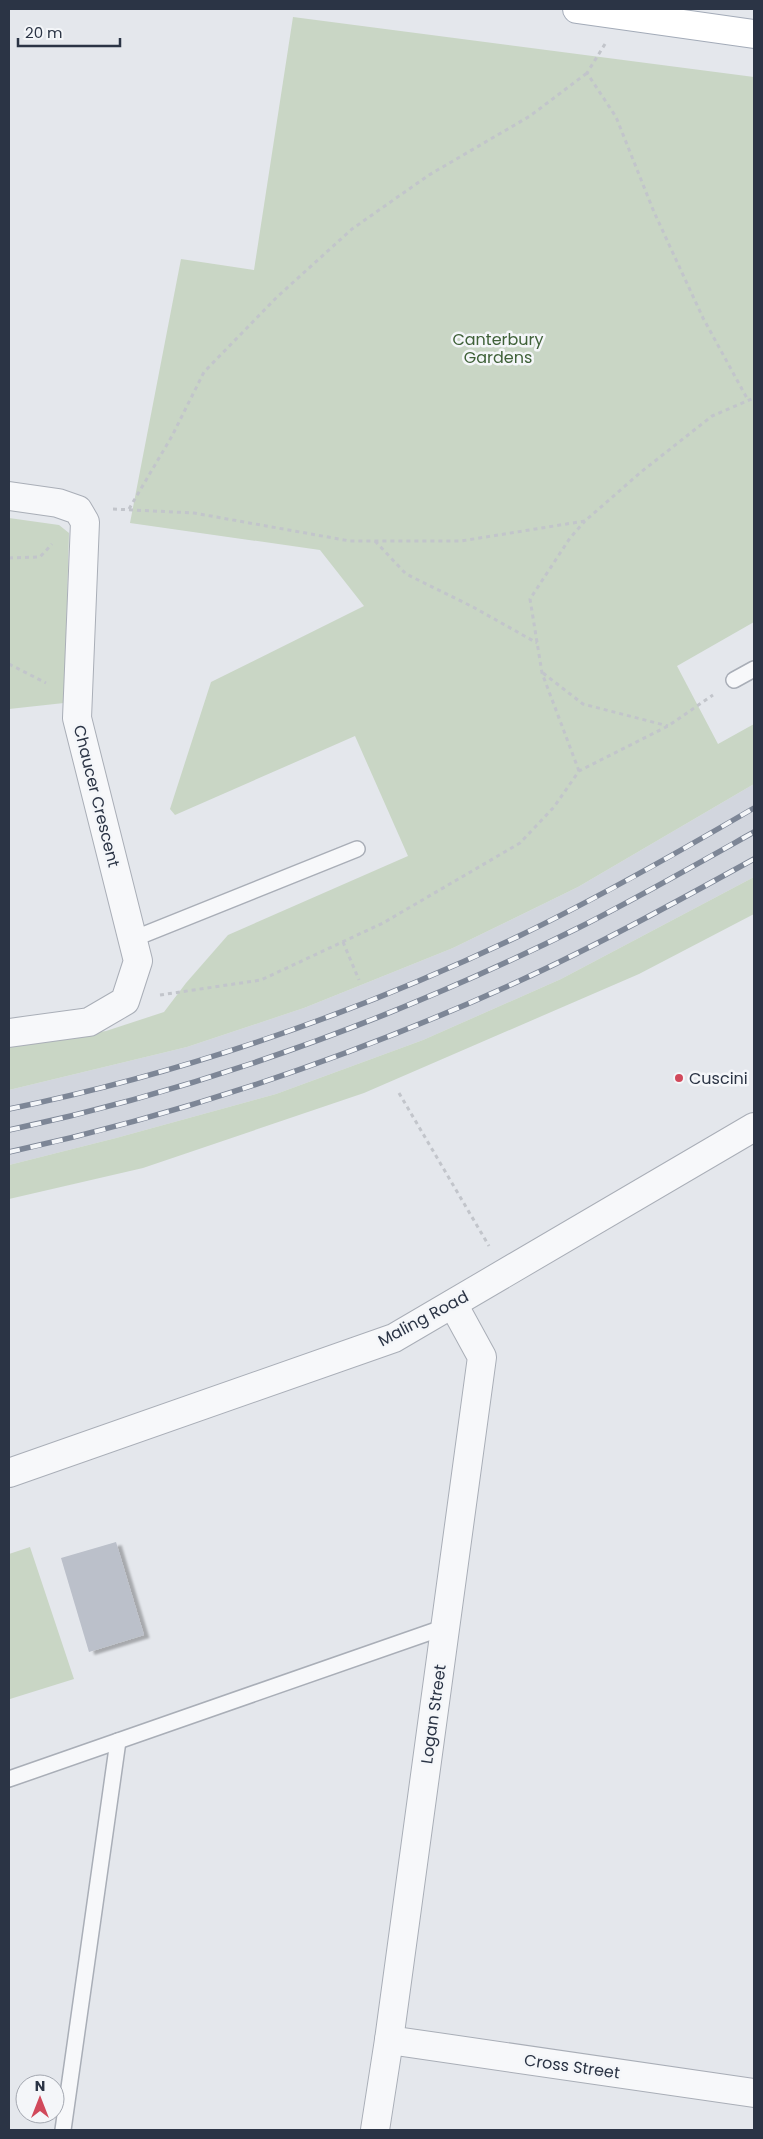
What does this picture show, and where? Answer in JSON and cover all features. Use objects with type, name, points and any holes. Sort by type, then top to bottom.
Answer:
[{"type":"main road","points":[[577,9],[754,34]]},
{"type":"street","points":[[9,496],[58,503],[78,510]]},
{"type":"street","name":"Chaucer Crescent","points":[[78,510],[85,522],[77,718],[138,961],[125,1001]]},
{"type":"street","points":[[9,1033],[89,1022],[125,1001]]},
{"type":"street","name":"Maling Road","points":[[9,1473],[394,1338],[504,1272],[754,1128]]},
{"type":"street","name":"Logan Street","points":[[375,2130],[389,2040],[482,1357],[453,1304]]},
{"type":"street","name":"Cross Street","points":[[389,2040],[754,2093]]},
{"type":"lane","points":[[734,680],[754,669]]},
{"type":"lane","points":[[133,939],[357,849]]},
{"type":"lane","points":[[9,1780],[445,1627]]},
{"type":"lane","points":[[63,2130],[118,1741]]},
{"type":"path","points":[[129,509],[172,436],[204,372],[277,297],[352,230],[430,175],[530,116],[587,73],[623,16]]},
{"type":"path","points":[[587,73],[616,117],[654,212],[699,309],[748,400]]},
{"type":"path","points":[[579,770],[542,673],[530,599],[570,538],[585,521],[641,472],[712,416],[754,398]]},
{"type":"path","points":[[9,558],[40,557],[65,530],[78,510],[129,509],[194,513],[350,541],[461,541],[585,521]]},
{"type":"path","points":[[375,541],[406,574],[474,607],[538,644]]},
{"type":"path","points":[[9,664],[78,699]]},
{"type":"path","points":[[542,673],[583,704],[668,726]]},
{"type":"path","points":[[125,1001],[261,980],[383,923],[520,843],[554,807],[579,770],[668,726],[734,680]]},
{"type":"path","points":[[343,942],[359,980]]},
{"type":"path","points":[[399,1093],[504,1272]]},
{"type":"shaded area","points":[[754,784],[754,877],[561,979],[423,1040],[276,1094],[9,1165],[9,1090],[187,1047],[304,1008],[453,948],[578,887]]},
{"type":"green space","name":"Canterbury Gardens","points":[[293,17],[754,77],[754,622],[677,666],[718,744],[754,724],[754,784],[578,887],[453,948],[304,1008],[187,1047],[9,1090],[9,1046],[106,1031],[164,1012],[186,983],[228,935],[408,856],[355,736],[175,815],[170,809],[211,682],[364,606],[320,550],[130,523],[181,259],[254,270]]},
{"type":"green space","points":[[9,518],[59,525],[69,533],[64,703],[9,709]]},
{"type":"green space","points":[[754,877],[754,914],[639,974],[364,1093],[143,1168],[9,1199],[9,1165],[276,1094],[423,1040],[561,979]]},
{"type":"green space","points":[[30,1547],[74,1679],[10,1699],[9,1554]]},
{"type":"building","points":[[116,1542],[144,1635],[89,1652],[61,1558]]},
{"type":"railway","points":[[9,1109],[140,1078],[205,1059],[333,1015],[396,990],[458,964],[579,906],[754,808]]},
{"type":"railway","points":[[9,1130],[83,1113],[229,1071],[372,1020],[512,960],[580,927],[754,832]]},
{"type":"railway","points":[[9,1152],[74,1137],[204,1101],[331,1058],[393,1034],[456,1009],[547,968],[637,923],[754,859]]},
{"type":"place","name":"Cuscini","points":[[679,1078]]}]
